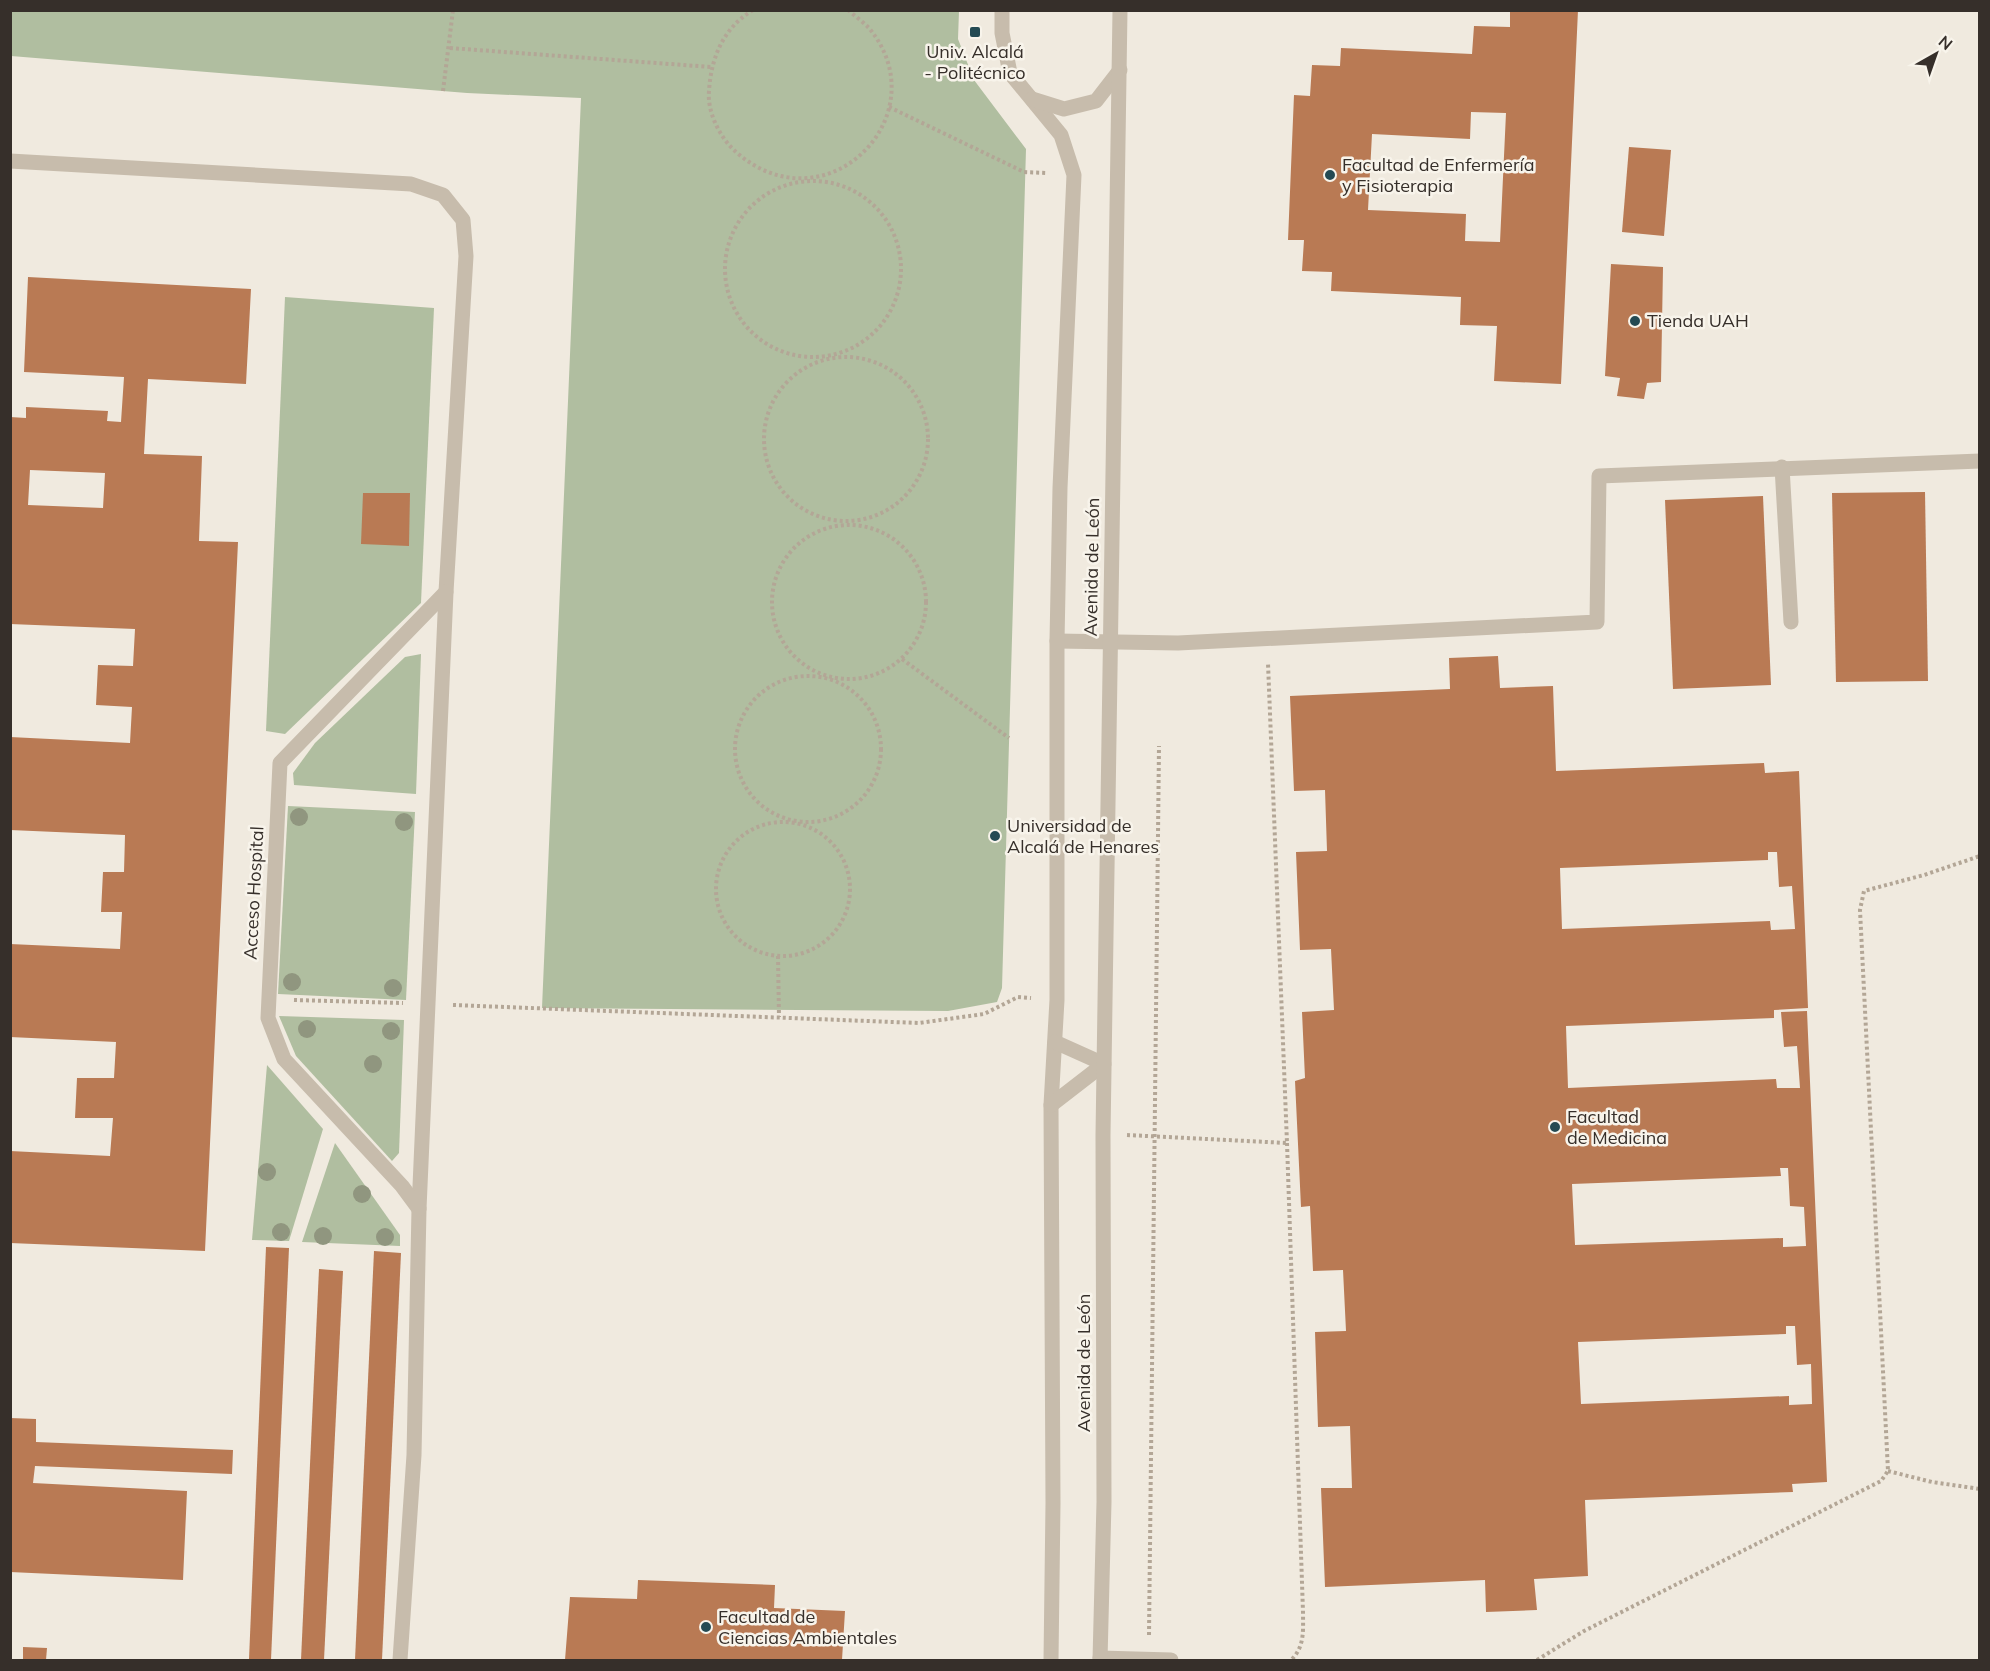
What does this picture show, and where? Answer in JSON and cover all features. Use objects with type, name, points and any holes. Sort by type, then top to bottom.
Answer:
[{"type":"street","name":"Avenida de León","points":[[1002,10],[1002,33],[1010,73],[1061,135],[1074,175],[1059,488],[1057,1000],[1051,1105],[1053,1503],[1051,1660]]},
{"type":"street","name":"Avenida de León","points":[[1100,1659],[1104,1502],[1102,1135],[1120,10]]},
{"type":"street","points":[[1032,99],[1064,109],[1096,101],[1120,70]]},
{"type":"street","points":[[10,161],[411,184],[443,195],[463,220],[466,256],[446,592],[419,1209],[414,1455],[400,1660]]},
{"type":"street","points":[[1057,641],[1178,643],[1597,622],[1599,476],[1980,461]]},
{"type":"street","points":[[1782,467],[1791,622]]},
{"type":"street","name":"Acceso Hospital","points":[[419,1209],[402,1186],[284,1059],[268,1018],[280,763],[446,592]]},
{"type":"street","points":[[1051,1105],[1104,1064],[1055,1042]]},
{"type":"street","points":[[1100,1659],[1171,1660]]},
{"type":"path","points":[[443,91],[453,10]]},
{"type":"path","points":[[753,10],[740,18],[722,40],[711,67],[708,95],[715,122],[730,147],[751,165],[777,176],[805,179],[835,184],[862,196],[883,217],[897,243],[901,273],[895,301],[880,327],[858,345],[830,356],[805,367],[784,385],[770,408],[764,435],[767,462],[778,486],[798,506],[822,518],[849,522],[875,529],[898,542],[916,561],[925,586],[926,613],[918,638],[902,659],[886,670],[868,677],[828,678],[803,676],[780,681],[759,694],[744,713],[735,735],[735,760],[743,783],[757,802],[778,816],[801,824],[821,833],[837,848],[847,868],[850,890],[847,911],[836,931],[820,945],[800,954],[778,956],[757,951],[738,939],[724,921],[716,900],[716,877],[723,856],[737,839],[757,826],[778,821],[801,824],[825,820],[848,811],[865,795],[879,766],[881,750],[878,727],[867,705],[850,688],[828,678],[806,666],[788,650],[776,628],[771,603],[775,579],[791,551],[803,539],[824,528],[849,522],[875,517],[899,503],[917,483],[927,458],[929,430],[921,404],[906,382],[884,366],[858,358],[830,356],[802,357],[774,349],[750,332],[734,309],[725,282],[726,253],[736,226],[753,204],[778,188],[805,179],[834,172],[859,157],[878,135],[889,107],[891,79],[884,52],[869,28],[848,10]]},
{"type":"path","points":[[450,48],[711,67]]},
{"type":"path","points":[[889,107],[1024,172],[1074,175]]},
{"type":"path","points":[[1267,638],[1303,1612],[1303,1638],[1298,1654],[1291,1660]]},
{"type":"path","points":[[902,659],[1009,738]]},
{"type":"path","points":[[1159,746],[1148,1632],[1160,1660]]},
{"type":"path","points":[[1537,1660],[1584,1631],[1881,1481],[1888,1471],[1860,910],[1864,891],[1980,856]]},
{"type":"path","points":[[778,956],[779,1017]]},
{"type":"path","points":[[269,999],[918,1023],[984,1014],[1018,997],[1057,1000]]},
{"type":"path","points":[[1102,1135],[1287,1143]]},
{"type":"path","points":[[1888,1471],[1932,1482],[1980,1488]]},
{"type":"green space","points":[[10,11],[959,11],[958,39],[974,80],[1026,149],[1002,988],[997,1002],[948,1011],[542,1008],[581,98],[467,93],[11,56]]},
{"type":"green space","points":[[285,297],[434,308],[421,603],[285,734],[266,731]]},
{"type":"green space","points":[[421,654],[416,794],[294,785],[293,773],[315,743],[405,657]]},
{"type":"green space","points":[[288,806],[415,812],[406,1000],[278,994]]},
{"type":"green space","points":[[279,1016],[404,1020],[399,1153],[392,1161],[296,1056]]},
{"type":"green space","points":[[267,1065],[323,1129],[289,1241],[252,1240]]},
{"type":"green space","points":[[335,1143],[400,1235],[400,1246],[302,1242]]},
{"type":"building","name":"Facultad de Enfermería y Fisioterapia","points":[[1510,10],[1578,10],[1561,384],[1494,381],[1497,326],[1460,325],[1461,297],[1331,291],[1332,272],[1302,271],[1304,240],[1288,240],[1294,95],[1310,96],[1312,65],[1340,66],[1341,48],[1472,54],[1474,26],[1510,27]],"holes":[[[1471,112],[1506,113],[1500,242],[1465,241],[1466,214],[1368,210],[1372,134],[1470,139]]]},
{"type":"building","points":[[1629,147],[1671,150],[1664,236],[1622,232]]},
{"type":"building","name":"Tienda UAH","points":[[1611,264],[1663,267],[1661,382],[1647,383],[1644,399],[1617,396],[1620,378],[1605,376]]},
{"type":"building","points":[[28,277],[251,289],[246,384],[148,379],[144,454],[202,456],[199,541],[238,542],[205,1251],[10,1243],[10,1151],[110,1156],[113,1118],[75,1118],[77,1078],[114,1078],[116,1042],[10,1037],[10,944],[120,949],[122,912],[101,912],[103,872],[124,872],[125,835],[10,830],[10,737],[130,743],[132,707],[96,705],[98,665],[133,666],[135,629],[10,624],[10,417],[26,418],[26,407],[108,411],[107,421],[121,422],[124,377],[24,372]],"holes":[[[30,470],[105,473],[103,508],[28,505]]]},
{"type":"building","points":[[1925,492],[1928,681],[1836,682],[1832,493]]},
{"type":"building","points":[[363,493],[410,493],[409,546],[361,544]]},
{"type":"building","points":[[1763,496],[1771,685],[1673,689],[1665,500]]},
{"type":"building","name":"Facultad de Medicina","points":[[1498,656],[1500,688],[1553,686],[1556,771],[1764,763],[1765,773],[1799,771],[1808,1008],[1774,1010],[1774,1018],[1566,1026],[1568,1088],[1776,1079],[1777,1088],[1800,1088],[1797,1046],[1784,1047],[1781,1012],[1807,1011],[1827,1482],[1792,1484],[1793,1492],[1585,1500],[1588,1576],[1534,1579],[1537,1610],[1486,1612],[1485,1580],[1325,1587],[1321,1488],[1352,1488],[1350,1426],[1318,1427],[1315,1332],[1346,1331],[1343,1270],[1313,1271],[1310,1206],[1301,1207],[1295,1081],[1305,1078],[1302,1012],[1334,1010],[1331,949],[1300,950],[1296,852],[1327,851],[1325,790],[1294,791],[1290,696],[1450,689],[1449,658]],"holes":[[[1768,852],[1777,852],[1779,887],[1792,886],[1795,929],[1771,930],[1770,921],[1562,929],[1560,868],[1768,860]],[[1780,1168],[1788,1168],[1790,1206],[1804,1207],[1806,1246],[1783,1247],[1783,1238],[1575,1245],[1572,1184],[1781,1176]],[[1786,1326],[1795,1326],[1797,1365],[1811,1364],[1812,1404],[1789,1405],[1789,1396],[1581,1404],[1578,1342],[1786,1334]]]},
{"type":"building","points":[[266,1247],[289,1248],[271,1660],[249,1660]]},
{"type":"building","points":[[374,1251],[401,1253],[382,1660],[355,1660]]},
{"type":"building","points":[[319,1269],[343,1271],[324,1660],[301,1660]]},
{"type":"building","points":[[10,1418],[36,1419],[36,1442],[233,1450],[232,1474],[35,1466],[33,1483],[187,1491],[183,1580],[10,1572]]},
{"type":"building","name":"Facultad de Ciencias Ambientales","points":[[638,1580],[775,1585],[774,1608],[845,1611],[842,1660],[565,1660],[570,1597],[637,1599]]},
{"type":"building","points":[[23,1647],[47,1648],[46,1660],[23,1660]]},
{"type":"place","name":"Univ. Alcalá - Politécnico","points":[[975,32]]},
{"type":"place","name":"Facultad de Enfermería y Fisioterapia","points":[[1330,175]]},
{"type":"place","name":"Tienda UAH","points":[[1635,321]]},
{"type":"place","name":"Universidad de Alcalá de Henares","points":[[995,836]]},
{"type":"place","name":"Facultad de Medicina","points":[[1555,1127]]},
{"type":"place","name":"Facultad de Ciencias Ambientales","points":[[706,1627]]}]
